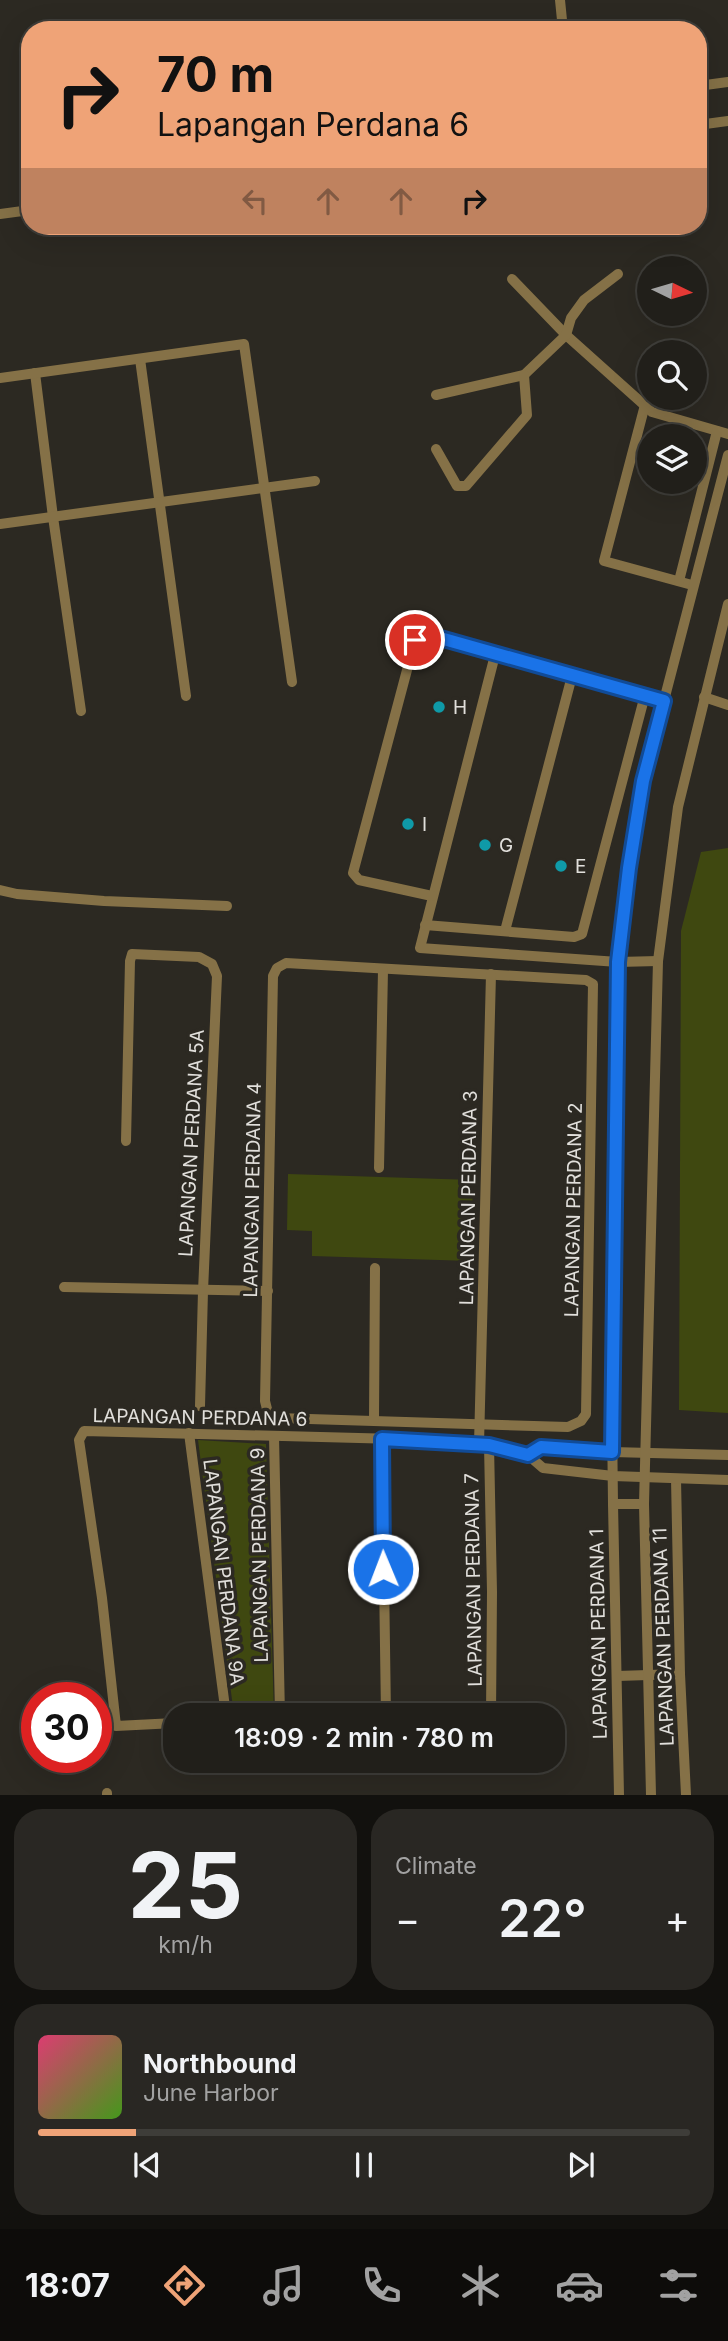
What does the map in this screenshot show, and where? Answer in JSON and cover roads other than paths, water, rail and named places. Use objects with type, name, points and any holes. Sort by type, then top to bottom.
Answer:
[{"type":"street","points":[[561,0],[562,21]]},
{"type":"street","points":[[707,85],[728,82]]},
{"type":"street","points":[[707,124],[728,121]]},
{"type":"street","points":[[0,214],[21,211]]},
{"type":"street","points":[[436,395],[524,375],[566,335],[571,318],[584,300],[618,274]]},
{"type":"street","points":[[512,279],[566,335],[637,398]]},
{"type":"street","points":[[0,378],[244,344],[292,681]]},
{"type":"street","points":[[140,359],[186,696]]},
{"type":"street","points":[[35,373],[52,517],[81,710]]},
{"type":"street","points":[[436,449],[457,486],[466,486],[527,415],[524,375]]},
{"type":"street","points":[[644,410],[604,561],[692,585]]},
{"type":"street","points":[[650,410],[722,432],[679,581]]},
{"type":"street","points":[[613,1504],[618,962],[643,781],[728,455]]},
{"type":"street","points":[[0,524],[315,481]]},
{"type":"street","points":[[652,1795],[644,1478],[659,961],[678,807],[728,604]]},
{"type":"street","points":[[432,897],[359,880],[354,876],[353,869],[416,637],[426,634],[664,701]]},
{"type":"street","points":[[495,655],[420,948],[618,962],[659,961]]},
{"type":"street","points":[[505,931],[572,676]]},
{"type":"street","points":[[425,925],[574,937],[582,934],[645,695]]},
{"type":"street","points":[[704,697],[728,705]]},
{"type":"street","points":[[0,890],[17,894],[104,901],[227,906]]},
{"type":"street","name":"LAPANGAN PERDANA 5A","points":[[126,1141],[132,954],[199,957],[212,964],[216,976],[202,1291],[200,1406]]},
{"type":"street","name":"LAPANGAN PERDANA 4","points":[[374,1420],[277,1418],[268,1413],[265,1401],[273,976],[277,968],[286,963],[383,970]]},
{"type":"street","points":[[379,1168],[383,970],[491,974]]},
{"type":"street","name":"LAPANGAN PERDANA 2","points":[[480,1423],[568,1427],[577,1424],[586,1414],[593,984],[586,980],[491,974]]},
{"type":"street","name":"LAPANGAN PERDANA 3","points":[[484,1444],[480,1423],[491,974]]},
{"type":"street","points":[[375,1268],[374,1420],[480,1423]]},
{"type":"street","points":[[64,1287],[268,1291]]},
{"type":"street","name":"LAPANGAN PERDANA 6","points":[[163,1724],[116,1726],[80,1437],[88,1430],[484,1444],[528,1455],[543,1468],[613,1476],[728,1480]]},
{"type":"street","name":"LAPANGAN PERDANA 9A","points":[[189,1433],[224,1703]]},
{"type":"street","name":"LAPANGAN PERDANA 9","points":[[274,1436],[280,1703]]},
{"type":"street","points":[[382,1439],[386,1703]]},
{"type":"street","name":"LAPANGAN PERDANA 7","points":[[484,1444],[492,1592],[491,1703]]},
{"type":"street","name":"LAPANGAN PERDANA 6","points":[[528,1455],[541,1447],[728,1455]]},
{"type":"street","name":"LAPANGAN PERDANA 11","points":[[676,1479],[680,1674],[686,1795]]},
{"type":"street","name":"LAPANGAN PERDANA 1","points":[[619,1795],[613,1504],[644,1504]]},
{"type":"street","points":[[617,1676],[680,1674]]},
{"type":"place","name":"H","points":[[439,707]]},
{"type":"place","name":"I","points":[[408,824]]},
{"type":"place","name":"G","points":[[485,845]]},
{"type":"place","name":"E","points":[[561,866]]}]
